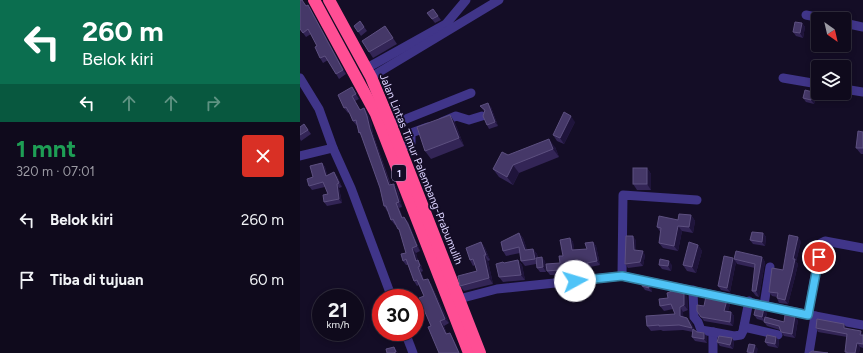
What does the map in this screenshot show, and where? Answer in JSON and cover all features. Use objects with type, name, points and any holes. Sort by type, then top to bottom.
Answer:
[{"type":"highway","name":"Jalan Lintas Timur Palembang-Prabumulih","points":[[314,0],[376,114],[469,353]]},
{"type":"highway","name":"Jalan Lintas Timur Palembang-Prabumulih","points":[[329,0],[369,72],[401,149],[480,353]]},
{"type":"street","points":[[369,72],[446,24],[466,0]]},
{"type":"street","points":[[369,72],[499,0]]},
{"type":"street","points":[[806,15],[811,16]]},
{"type":"street","points":[[851,24],[863,27]]},
{"type":"street","points":[[300,78],[319,109],[333,148],[351,188],[389,289]]},
{"type":"street","points":[[783,78],[811,83]]},
{"type":"street","points":[[851,90],[863,92]]},
{"type":"street","points":[[391,125],[471,93]]},
{"type":"street","points":[[401,149],[411,143],[410,135],[414,132],[456,116],[469,120],[482,116]]},
{"type":"street","points":[[300,156],[333,148]]},
{"type":"street","points":[[622,276],[623,195],[697,200]]},
{"type":"street","points":[[809,353],[811,316],[822,243],[825,241],[863,248]]},
{"type":"street","points":[[764,305],[770,267]]},
{"type":"street","points":[[459,299],[497,289],[622,276],[811,316],[863,325]]},
{"type":"street","points":[[693,290],[694,316],[701,330],[738,337],[742,334],[748,302]]},
{"type":"street","points":[[744,327],[778,335]]},
{"type":"street","points":[[713,332],[713,353]]},
{"type":"street","points":[[408,341],[413,353]]},
{"type":"building","points":[[300,0],[302,0],[306,6],[308,5],[343,70],[336,74],[325,56],[320,58],[315,47],[317,46],[308,29],[303,33],[300,29]]},
{"type":"building","points":[[433,9],[438,16],[432,19],[427,13]]},
{"type":"building","points":[[360,21],[364,27],[358,32],[354,26]]},
{"type":"building","points":[[795,22],[802,23],[800,33],[793,32]]},
{"type":"building","points":[[385,26],[393,38],[369,52],[362,41]]},
{"type":"building","points":[[352,87],[356,94],[352,96],[360,110],[364,108],[389,185],[394,184],[399,202],[396,203],[402,218],[404,217],[408,224],[417,246],[412,248],[416,261],[418,260],[420,266],[418,267],[423,280],[428,279],[445,319],[440,321],[446,334],[450,333],[459,353],[439,353],[428,327],[431,326],[424,310],[424,289],[421,289],[417,280],[414,281],[406,259],[403,261],[401,254],[406,253],[399,229],[393,219],[391,220],[386,206],[384,206],[380,188],[360,132],[359,133],[356,120],[353,121],[346,107],[344,108],[338,95]]},
{"type":"building","points":[[805,90],[811,92],[811,100],[803,98]]},
{"type":"building","points":[[488,103],[495,122],[487,125],[483,116],[485,110],[480,106]]},
{"type":"building","points":[[564,112],[571,116],[560,138],[553,135]]},
{"type":"building","points":[[450,115],[459,138],[425,151],[417,127]]},
{"type":"building","points":[[304,124],[308,130],[300,135],[300,127]]},
{"type":"building","points":[[858,131],[863,132],[863,148],[856,148]]},
{"type":"building","points":[[549,139],[553,149],[513,165],[507,177],[493,169],[502,152],[508,155]]},
{"type":"building","points":[[322,163],[326,176],[334,172],[339,183],[337,184],[339,199],[324,202],[323,195],[328,194],[323,182],[309,186],[307,179],[313,177],[310,166]]},
{"type":"building","points":[[633,168],[647,168],[647,184],[633,184]]},
{"type":"building","points":[[679,214],[691,215],[689,227],[678,226],[674,246],[659,243],[661,228],[657,227],[659,216],[678,220]]},
{"type":"building","points":[[752,232],[763,233],[762,242],[750,240]]},
{"type":"building","points":[[519,233],[525,250],[533,249],[535,259],[521,261],[519,247],[503,251],[501,242]]},
{"type":"building","points":[[789,235],[798,237],[793,259],[795,259],[785,300],[777,298],[778,293],[769,292],[772,268],[783,270]]},
{"type":"building","points":[[626,236],[633,236],[634,250],[643,251],[640,262],[625,264]]},
{"type":"building","points":[[570,238],[572,250],[587,249],[585,243],[593,242],[597,261],[587,263],[587,265],[547,271],[546,264],[560,263],[559,256],[563,256],[560,240]]},
{"type":"building","points":[[481,242],[486,255],[484,255],[489,278],[460,286],[458,276],[477,271],[473,259],[470,260],[466,248]]},
{"type":"building","points":[[689,242],[698,245],[692,267],[683,265]]},
{"type":"building","points":[[736,251],[762,257],[756,291],[752,291],[755,264],[734,259]]},
{"type":"building","points":[[724,256],[733,258],[727,288],[718,286]]},
{"type":"building","points":[[542,257],[543,267],[537,268],[536,258]]},
{"type":"building","points":[[660,259],[669,261],[668,266],[659,265]]},
{"type":"building","points":[[518,260],[521,275],[499,277],[496,264]]},
{"type":"building","points":[[643,283],[648,284],[649,288],[642,286]]},
{"type":"building","points":[[677,289],[684,291],[684,305],[680,307],[680,316],[687,318],[692,328],[679,325],[647,326],[646,316],[675,314],[671,304],[660,306],[659,299],[668,298],[667,293]]},
{"type":"building","points":[[706,296],[727,300],[724,311],[731,312],[730,322],[701,317],[697,311],[697,305],[704,306]]},
{"type":"building","points":[[756,306],[764,308],[762,317],[754,315]]},
{"type":"building","points":[[785,315],[795,316],[792,334],[781,332],[779,326],[764,322],[765,317],[784,322]]},
{"type":"building","points":[[817,319],[844,324],[844,328],[861,331],[860,335],[863,335],[863,344],[857,343],[855,353],[845,352],[847,334],[816,328]]},
{"type":"building","points":[[693,329],[697,332],[704,333],[704,339],[692,337]]},
{"type":"building","points":[[767,335],[776,337],[775,344],[765,342]]},
{"type":"building","points":[[719,336],[732,338],[730,345],[717,342]]},
{"type":"building","points":[[749,344],[755,345],[753,353],[747,352]]},
{"type":"building","points":[[394,347],[396,352],[387,353],[386,349]]},
{"type":"building","points":[[812,351],[828,353],[809,353]]},
{"type":"route","points":[[575,281],[622,276],[808,315],[819,257]]}]
